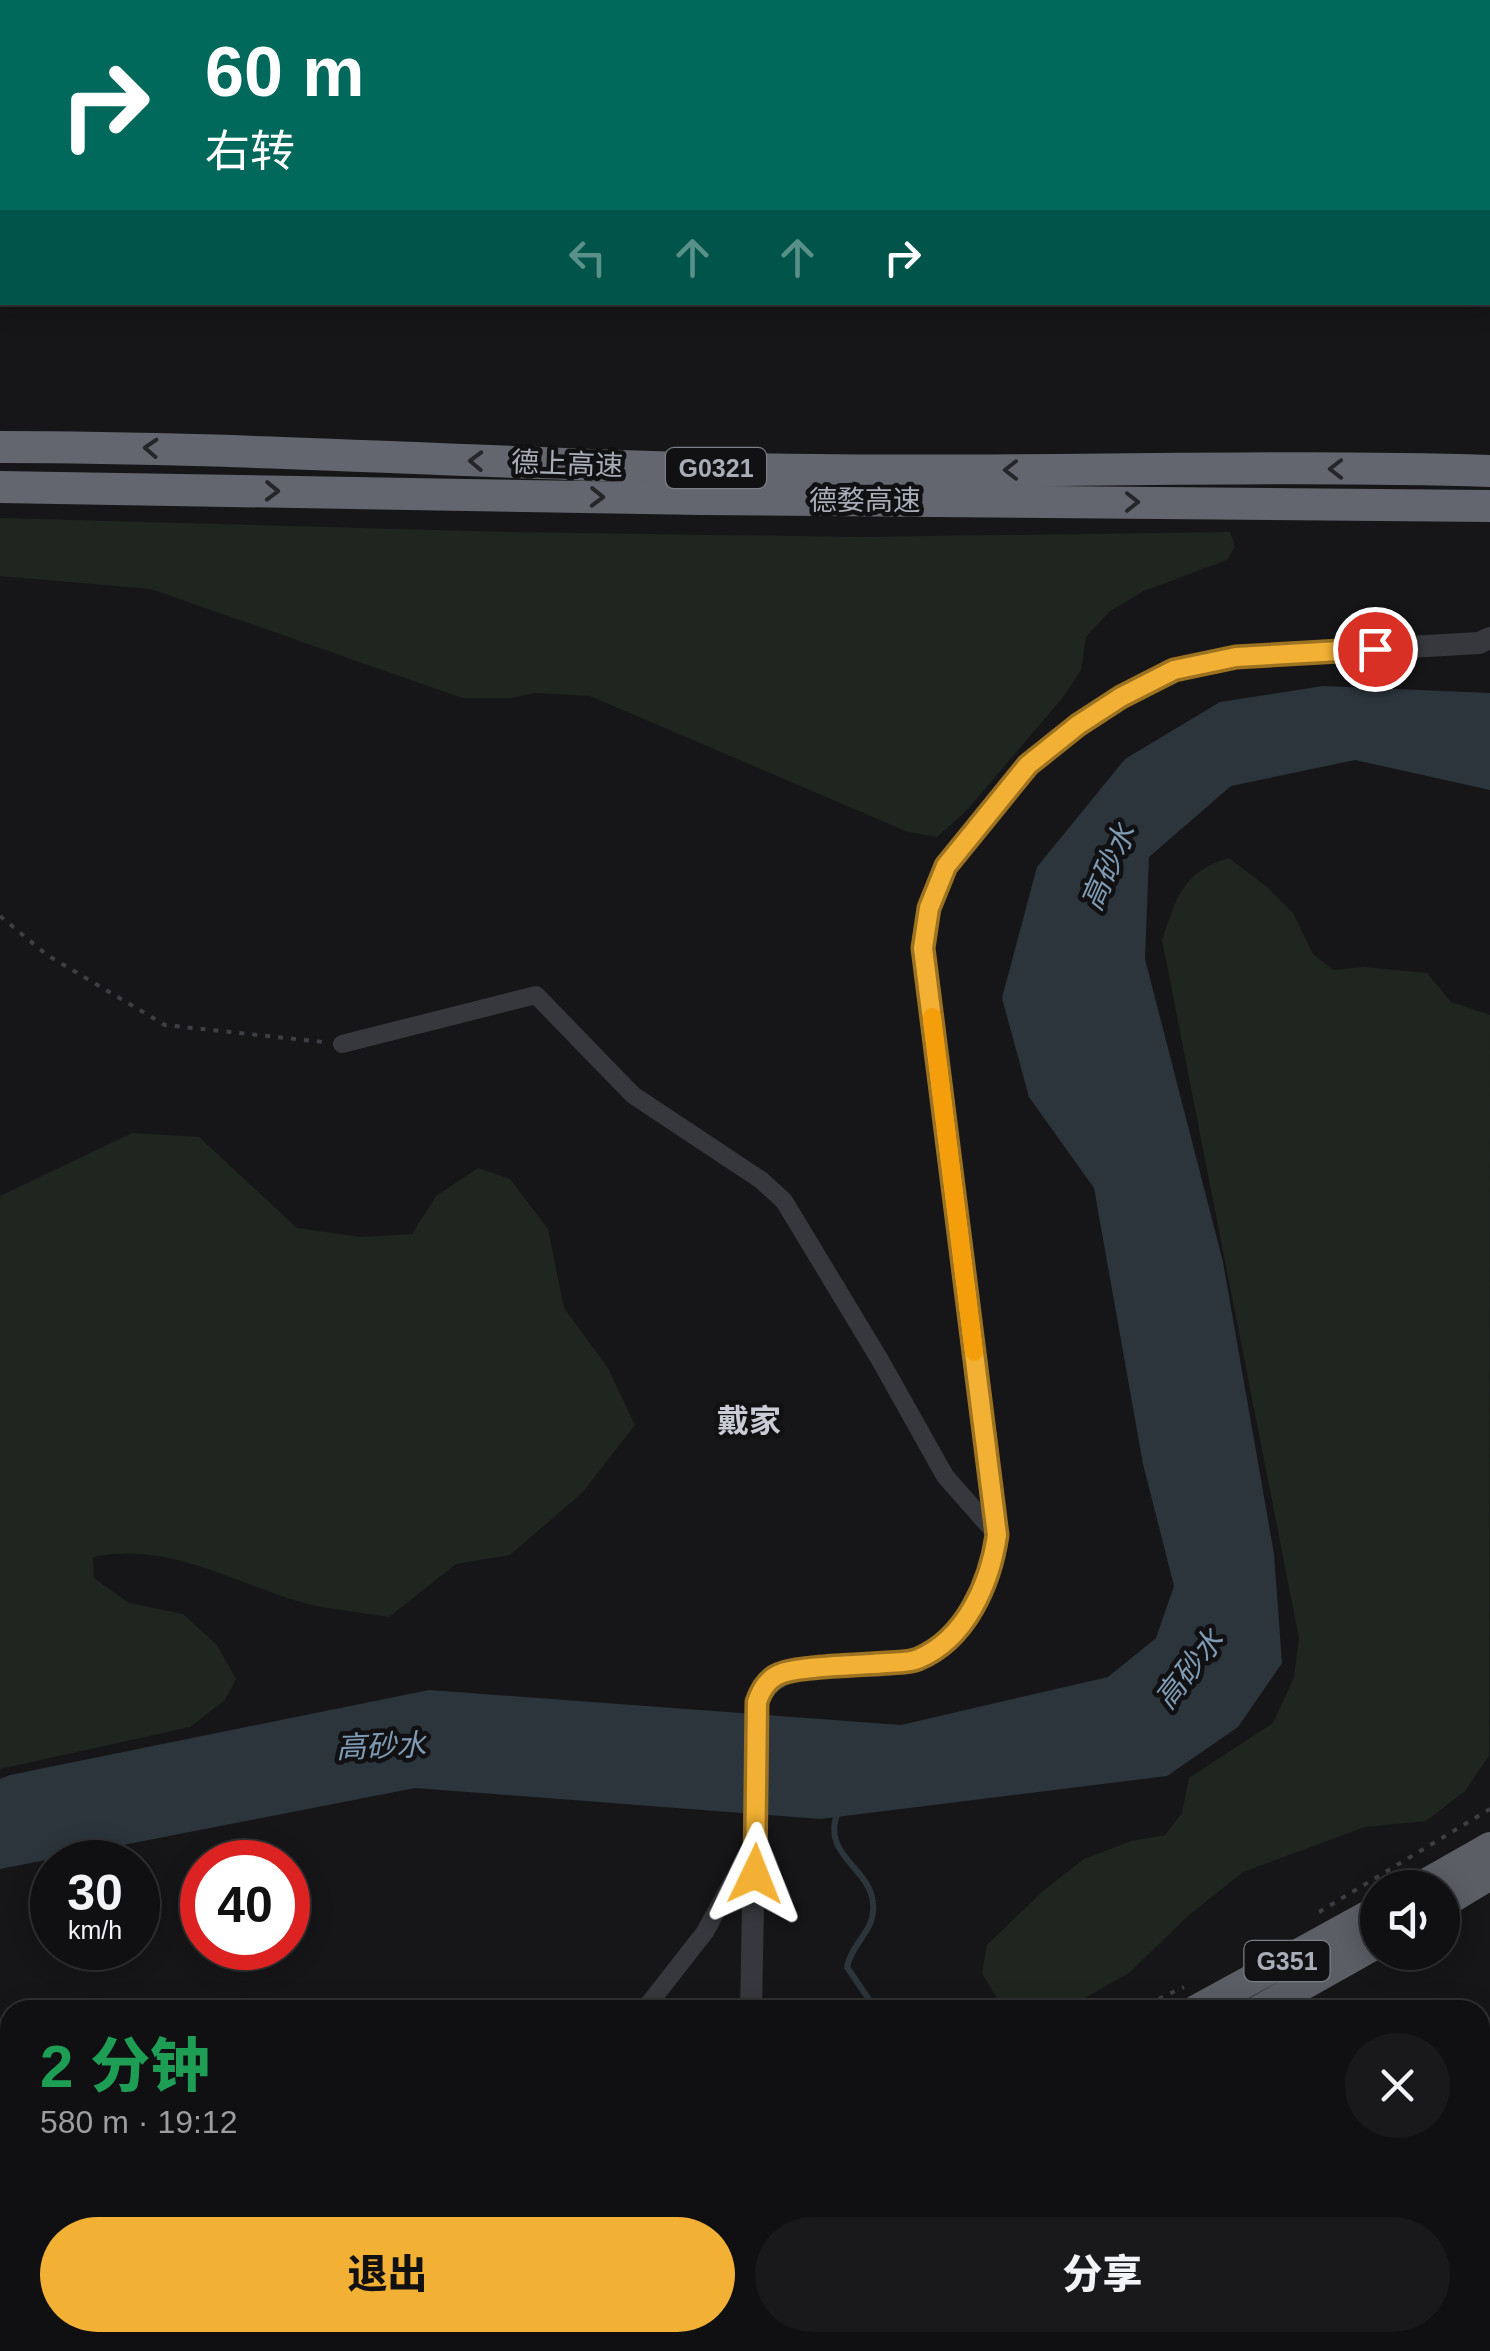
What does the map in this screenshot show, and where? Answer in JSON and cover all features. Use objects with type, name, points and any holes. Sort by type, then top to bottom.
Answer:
[{"type":"highway","name":"德上高速","points":[[0,447],[134,447],[356,458],[815,470],[1490,471]]},
{"type":"highway","name":"德婺高速","points":[[0,486],[722,500],[1490,506]]},
{"type":"highway","points":[[1450,1870],[1490,1847]]},
{"type":"highway","points":[[1460,1893],[1490,1875]]},
{"type":"highway","name":"G351","points":[[1192,1998],[1360,1919]]},
{"type":"highway","name":"G351","points":[[1276,2000],[1360,1952]]},
{"type":"street","points":[[750,2000],[757,1702],[762,1689],[782,1672],[916,1660],[953,1636],[980,1596],[997,1535],[923,948],[929,908],[946,866],[1028,765],[1121,697],[1174,670],[1236,657],[1479,644],[1490,638]]},
{"type":"street","points":[[342,1044],[536,994],[633,1095],[761,1180],[784,1201],[945,1476],[997,1535]]},
{"type":"street","points":[[652,2000],[705,1932],[756,1832]]},
{"type":"path","points":[[0,916],[47,955],[165,1025],[342,1044]]},
{"type":"path","points":[[1305,1921],[1490,1808]]},
{"type":"shaded area","points":[[0,518],[860,537],[1230,532],[1235,546],[1227,560],[1144,591],[1110,611],[1086,637],[1081,670],[1064,696],[967,810],[937,837],[908,832],[590,696],[535,693],[511,698],[462,698],[151,589],[0,576]]},
{"type":"shaded area","points":[[1229,858],[1267,887],[1293,913],[1313,954],[1333,970],[1364,967],[1427,973],[1451,1002],[1490,1015],[1489,1756],[1465,1791],[1426,1821],[1365,1827],[1243,1872],[1189,1915],[1129,1973],[1081,2000],[998,2000],[982,1973],[987,1945],[1043,1891],[1084,1859],[1131,1841],[1165,1835],[1182,1813],[1189,1778],[1273,1723],[1294,1677],[1299,1638],[1162,940],[1184,888],[1213,864]]},
{"type":"shaded area","points":[[132,1133],[199,1137],[297,1228],[361,1237],[412,1234],[436,1196],[478,1168],[510,1179],[548,1229],[564,1308],[608,1368],[635,1425],[583,1492],[510,1555],[456,1564],[389,1617],[304,1603],[174,1559],[121,1554],[93,1557],[94,1578],[129,1603],[183,1614],[217,1645],[236,1679],[225,1700],[190,1727],[0,1769],[0,1196]]},
{"type":"water","name":"高砂水","points":[[1323,686],[1490,693],[1490,790],[1355,760],[1231,786],[1149,857],[1145,959],[1223,1262],[1274,1554],[1282,1663],[1238,1727],[1167,1776],[820,1819],[415,1788],[149,1840],[30,1840],[30,1863],[0,1869],[0,1779],[429,1690],[901,1725],[1108,1677],[1156,1638],[1174,1586],[1143,1464],[1094,1188],[1029,1097],[1002,998],[1037,867],[1125,759],[1220,702]]},
{"type":"waterway","points":[[838,1812],[835,1839],[864,1880],[873,1903],[871,1921],[847,1967],[869,2000]]},
{"type":"slow traffic","points":[[932,1017],[974,1352]]},
{"type":"district","name":"戴家","points":[[749,1421]]},
{"type":"route","points":[[755,1874],[757,1702],[762,1689],[782,1672],[916,1660],[953,1636],[967,1616],[980,1596],[995,1547],[997,1535],[923,948],[929,908],[946,866],[1028,765],[1121,697],[1174,670],[1236,657],[1375,649]]}]
